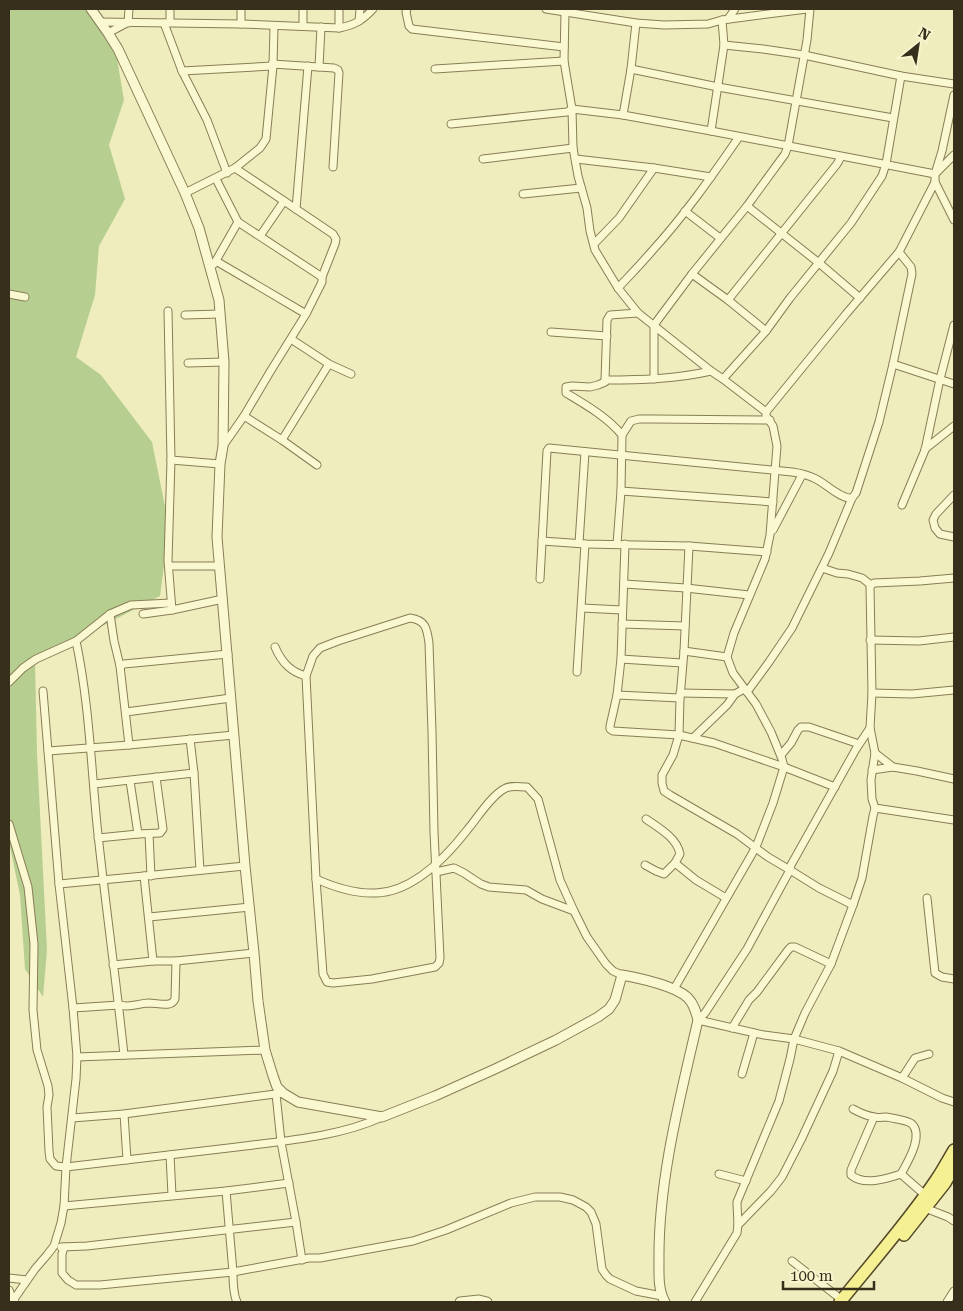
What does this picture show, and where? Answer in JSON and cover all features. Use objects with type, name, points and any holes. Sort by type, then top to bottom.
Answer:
[{"type":"main road","points":[[844,1301],[937,1179],[954,1150]]},
{"type":"main road","points":[[844,1301],[925,1208],[950,1183],[954,1167]]},
{"type":"street","points":[[91,9],[118,49],[186,193],[214,264],[224,362],[223,446],[220,464],[216,537],[228,654],[245,866],[258,1001],[265,1050],[280,1094],[282,1142],[302,1260]]},
{"type":"street","points":[[128,23],[129,9]]},
{"type":"street","points":[[170,9],[167,22],[182,71],[206,120],[227,173]]},
{"type":"street","points":[[241,9],[241,24]]},
{"type":"street","points":[[303,9],[303,26]]},
{"type":"street","points":[[339,9],[339,28]]},
{"type":"street","points":[[359,21],[360,9]]},
{"type":"street","points":[[101,22],[167,22],[339,28],[359,21],[372,9]]},
{"type":"street","points":[[407,9],[409,26],[412,29],[564,47]]},
{"type":"street","points":[[546,9],[565,12],[589,12],[636,23],[664,25],[708,24],[725,19],[809,9],[807,40],[785,154],[654,325],[654,379]]},
{"type":"street","points":[[711,131],[724,45],[725,19],[735,9]]},
{"type":"street","points":[[565,12],[564,61],[572,110],[573,148],[595,250],[618,288],[638,312],[711,371],[766,412],[766,416],[770,420],[776,436],[773,502],[767,552],[734,633],[727,657],[733,673],[764,718],[775,740],[784,767],[756,847],[674,989]]},
{"type":"street","points":[[108,33],[128,23]]},
{"type":"street","points":[[622,115],[631,69],[636,23]]},
{"type":"street","points":[[186,193],[235,168],[260,148],[266,138],[274,26]]},
{"type":"street","points":[[319,67],[321,27]]},
{"type":"street","points":[[724,45],[804,55],[901,76],[954,84]]},
{"type":"street","points":[[435,68],[564,61]]},
{"type":"street","points":[[182,71],[272,65],[308,66],[338,70],[333,167]]},
{"type":"street","points":[[296,209],[308,66]]},
{"type":"street","points":[[631,69],[718,87],[893,118]]},
{"type":"street","points":[[723,379],[766,331],[852,223],[882,176],[886,164],[901,76]]},
{"type":"street","points":[[766,412],[899,252],[935,178],[954,95]]},
{"type":"street","points":[[452,124],[572,110],[622,115],[886,164],[935,178],[954,220]]},
{"type":"street","points":[[618,288],[654,250],[711,177],[739,137]]},
{"type":"street","points":[[483,159],[573,148]]},
{"type":"street","points":[[935,178],[954,155]]},
{"type":"street","points":[[728,300],[838,164],[841,156]]},
{"type":"street","points":[[576,159],[711,177]]},
{"type":"street","points":[[223,446],[244,416],[306,314],[322,282],[322,277],[336,239],[333,234],[235,168]]},
{"type":"street","points":[[594,244],[619,218],[654,168]]},
{"type":"street","points":[[216,178],[238,222],[322,277]]},
{"type":"street","points":[[523,194],[581,188]]},
{"type":"street","points":[[948,206],[954,200]]},
{"type":"street","points":[[260,236],[284,201]]},
{"type":"street","points":[[746,206],[860,298]]},
{"type":"street","points":[[685,211],[720,238]]},
{"type":"street","points":[[214,264],[238,222]]},
{"type":"street","points":[[617,695],[735,694],[745,691],[769,662],[792,628],[856,493],[879,422],[912,274],[911,267],[899,252]]},
{"type":"street","points":[[214,264],[306,314]]},
{"type":"street","points":[[692,274],[766,331]]},
{"type":"street","points":[[9,294],[25,297]]},
{"type":"street","points":[[168,311],[171,460],[169,566],[171,606]]},
{"type":"street","points":[[606,380],[607,320],[610,315],[638,312]]},
{"type":"street","points":[[185,315],[220,314]]},
{"type":"street","points":[[902,505],[925,450],[954,325]]},
{"type":"street","points":[[551,332],[607,336]]},
{"type":"street","points":[[291,339],[329,364],[351,374]]},
{"type":"street","points":[[188,363],[224,362]]},
{"type":"street","points":[[282,440],[329,364]]},
{"type":"street","points":[[893,364],[954,384]]},
{"type":"street","points":[[622,435],[616,427],[598,413],[566,393],[566,389],[569,386],[598,386],[606,380],[690,376],[711,371]]},
{"type":"street","points":[[244,416],[317,465]]},
{"type":"street","points":[[770,420],[639,419],[631,421],[622,435],[621,544],[624,584],[621,659],[617,695],[610,729],[613,731],[679,735],[714,743],[835,787]]},
{"type":"street","points":[[925,450],[954,426]]},
{"type":"street","points":[[540,579],[547,451],[549,448],[792,472],[808,475],[848,498],[852,498]]},
{"type":"street","points":[[577,672],[582,608],[585,452]]},
{"type":"street","points":[[171,460],[220,464]]},
{"type":"street","points":[[770,535],[802,475]]},
{"type":"street","points":[[621,491],[773,502]]},
{"type":"street","points":[[954,495],[936,514],[933,520],[935,528],[940,534],[954,537]]},
{"type":"street","points":[[542,541],[582,544],[689,546],[767,552]]},
{"type":"street","points":[[689,546],[679,735],[674,755],[662,775],[664,790],[737,834],[768,857],[853,905]]},
{"type":"street","points":[[169,566],[219,566]]},
{"type":"street","points":[[822,568],[862,578],[872,584],[920,582],[954,578]]},
{"type":"street","points":[[624,584],[749,595]]},
{"type":"street","points":[[695,1302],[737,1233],[739,1224],[737,1202],[779,1101],[794,1039],[805,1013],[831,964],[862,878],[875,808],[872,799],[871,780],[875,753],[870,728],[872,693],[870,587],[872,584]]},
{"type":"street","points":[[143,614],[171,606],[223,599]]},
{"type":"street","points":[[9,682],[23,668],[36,659],[76,641],[110,614],[130,605],[171,606]]},
{"type":"street","points":[[582,608],[622,610]]},
{"type":"street","points":[[110,614],[120,666],[129,745]]},
{"type":"street","points":[[410,618],[418,619],[423,623],[427,630],[429,643],[436,868],[439,963],[435,967],[381,978],[333,984],[327,982],[323,974],[316,880],[306,676],[313,656],[320,648],[410,618]]},
{"type":"street","points":[[622,624],[685,626]]},
{"type":"street","points":[[870,640],[919,641],[954,637]]},
{"type":"street","points":[[76,641],[82,668],[98,838],[124,1055]]},
{"type":"street","points":[[276,647],[285,664],[296,673],[306,676]]},
{"type":"street","points":[[684,651],[727,657]]},
{"type":"street","points":[[120,666],[124,664],[228,654]]},
{"type":"street","points":[[621,659],[682,663]]},
{"type":"street","points":[[872,693],[912,694],[954,690]]},
{"type":"street","points":[[13,1302],[37,1266],[54,1246],[61,1224],[76,1079],[77,1057],[73,1008],[59,884],[43,691]]},
{"type":"street","points":[[693,738],[727,705],[735,694]]},
{"type":"street","points":[[126,712],[231,698]]},
{"type":"street","points":[[781,755],[792,743],[801,727],[809,727],[859,744]]},
{"type":"street","points":[[698,1020],[705,1013],[747,948],[791,865],[859,744],[870,728]]},
{"type":"street","points":[[48,751],[234,735]]},
{"type":"street","points":[[190,739],[200,870]]},
{"type":"street","points":[[875,753],[893,768]]},
{"type":"street","points":[[872,770],[893,768],[954,779]]},
{"type":"street","points":[[94,784],[194,774]]},
{"type":"street","points":[[98,838],[160,833],[163,830],[156,777]]},
{"type":"street","points":[[130,780],[138,834]]},
{"type":"street","points":[[64,1247],[62,1273],[76,1286],[233,1272],[329,1257],[413,1241],[446,1230],[511,1203],[535,1197],[560,1197],[573,1200],[592,1212],[596,1224],[602,1269],[610,1279],[636,1291],[663,1299],[660,1280],[659,1233],[661,1206],[675,1123],[698,1020],[694,1005],[688,997],[674,989],[622,975],[613,971],[606,964],[587,937],[560,880],[538,799],[526,787],[512,786],[505,788],[495,795],[436,868],[396,889],[376,893],[354,891],[331,886],[316,880]]},
{"type":"street","points":[[875,808],[954,820]]},
{"type":"street","points":[[645,865],[656,872],[664,874],[675,863],[680,854],[679,847],[664,831],[646,819]]},
{"type":"street","points":[[944,819],[954,826]]},
{"type":"street","points":[[9,824],[28,887],[34,944],[34,1020],[37,1050],[48,1086],[47,1107],[50,1159],[56,1166],[66,1167],[282,1142],[368,1124],[495,1069],[556,1040],[598,1017],[609,1009],[615,1000],[622,975]]},
{"type":"street","points":[[148,834],[147,876],[153,961]]},
{"type":"street","points":[[675,863],[696,880],[726,898]]},
{"type":"street","points":[[59,884],[245,866]]},
{"type":"street","points":[[436,868],[454,868],[489,887],[526,890],[542,899],[574,911]]},
{"type":"street","points":[[927,898],[935,973],[942,977],[954,979]]},
{"type":"street","points":[[149,917],[250,907]]},
{"type":"street","points":[[732,1028],[749,1000],[758,992],[791,947],[795,947],[831,964]]},
{"type":"street","points":[[113,965],[254,953]]},
{"type":"street","points":[[73,1008],[119,1005],[133,1007],[147,1003],[169,1004],[175,998],[176,961]]},
{"type":"street","points":[[698,1020],[754,1033],[794,1039],[839,1051],[954,1102]]},
{"type":"street","points":[[742,1074],[754,1033]]},
{"type":"street","points":[[77,1057],[265,1050]]},
{"type":"street","points":[[739,1224],[782,1177],[833,1071],[839,1051]]},
{"type":"street","points":[[902,1078],[915,1058],[929,1054]]},
{"type":"street","points":[[72,1118],[124,1114],[280,1094],[298,1102],[382,1117]]},
{"type":"street","points":[[853,1109],[865,1115],[910,1122],[916,1130],[916,1142],[901,1174],[887,1179],[862,1181],[851,1175],[851,1170],[874,1117]]},
{"type":"street","points":[[124,1114],[127,1160]]},
{"type":"street","points":[[170,1155],[172,1195]]},
{"type":"street","points":[[719,1174],[746,1181]]},
{"type":"street","points":[[901,1174],[925,1195]]},
{"type":"street","points":[[64,1206],[226,1191],[289,1183]]},
{"type":"street","points":[[226,1191],[233,1284],[237,1302]]},
{"type":"street","points":[[925,1208],[954,1221]]},
{"type":"street","points":[[54,1246],[87,1246],[296,1222]]},
{"type":"street","points":[[792,1261],[844,1301]]},
{"type":"street","points":[[9,1278],[27,1280]]},
{"type":"street","points":[[9,1290],[13,1302]]},
{"type":"street","points":[[947,1302],[954,1291]]},
{"type":"street","points":[[460,1302],[479,1300],[487,1302]]},
{"type":"green space","points":[[9,9],[93,9],[114,41],[124,100],[109,145],[125,199],[99,246],[95,295],[76,357],[101,375],[152,442],[169,526],[160,596],[35,661],[37,753],[47,950],[43,997],[25,969],[20,895],[9,842]]}]
